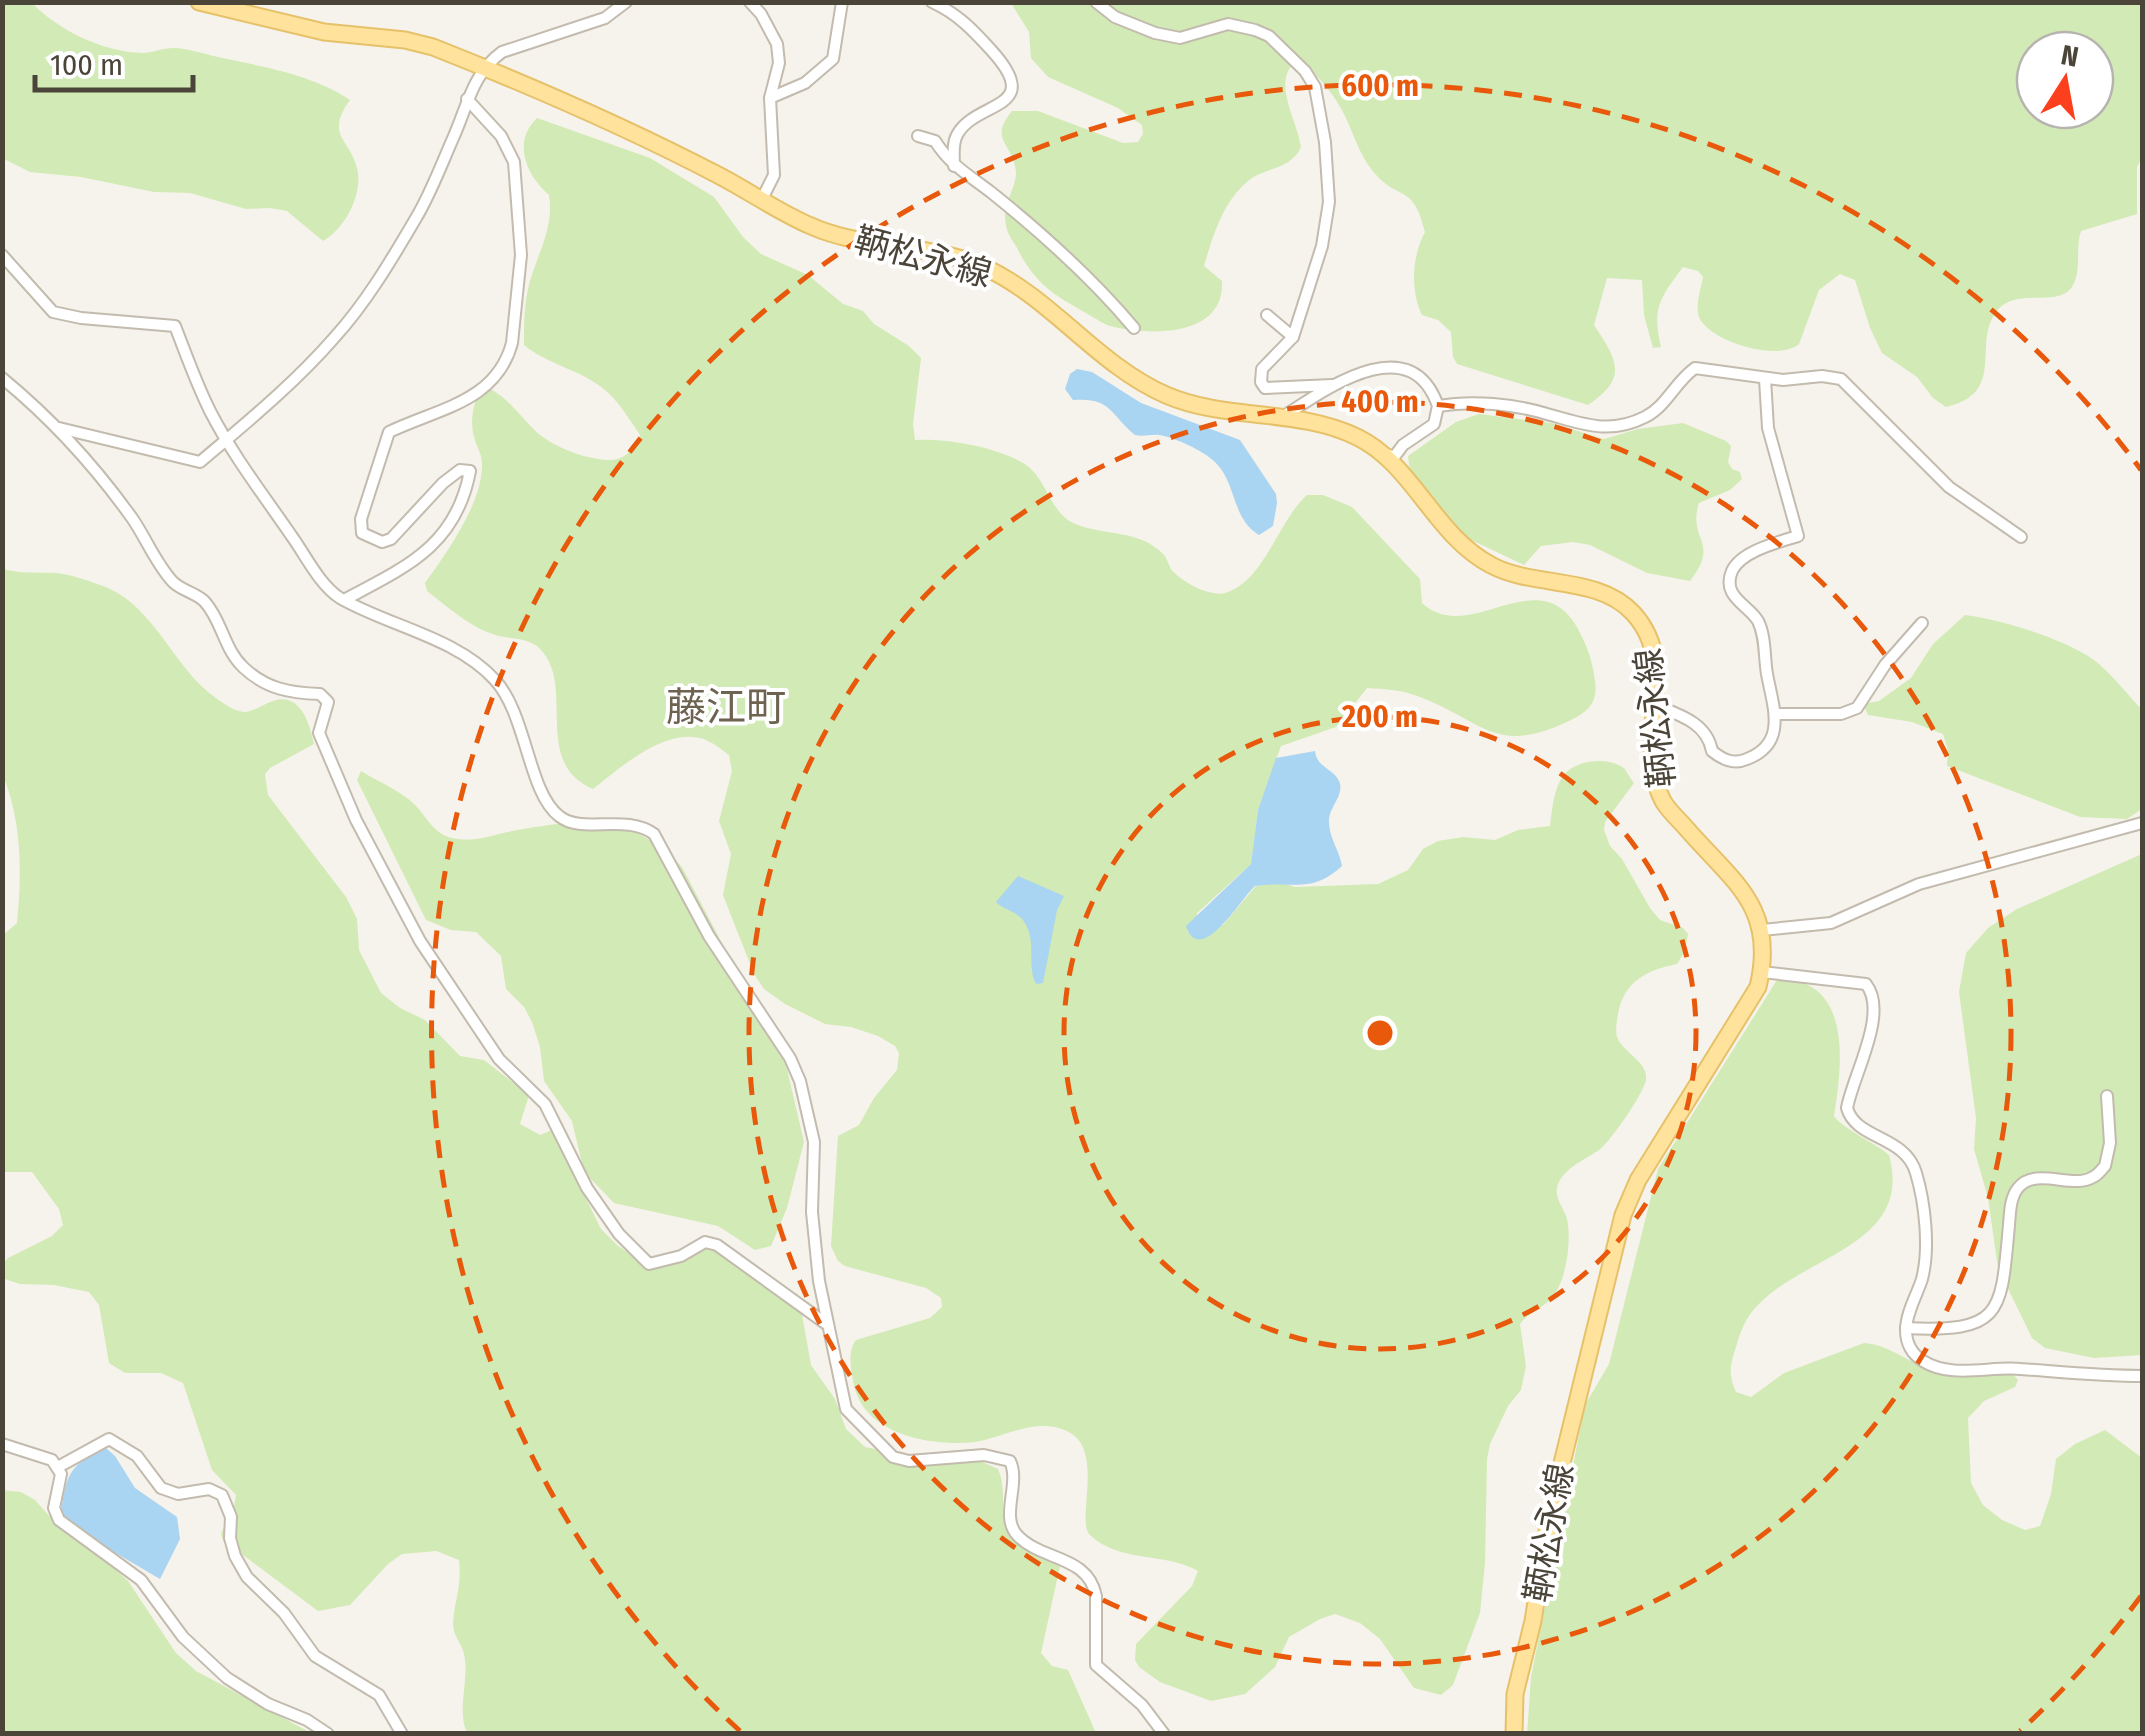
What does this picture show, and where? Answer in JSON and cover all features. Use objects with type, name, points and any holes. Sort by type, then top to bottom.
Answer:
[{"type":"main road","name":"鞆松永線","points":[[200,2],[324,32],[405,40],[433,47],[720,176],[816,229],[980,266],[1018,285],[1120,367],[1166,395],[1223,412],[1332,427],[1358,437],[1381,453],[1462,545],[1492,567],[1599,592],[1632,611],[1654,646],[1656,705],[1651,736],[1653,767],[1663,801],[1745,892],[1762,930],[1765,954],[1758,987],[1638,1180],[1624,1215],[1550,1512],[1532,1622],[1515,1694],[1514,1734]]},
{"type":"street","points":[[58,428],[200,462],[272,400],[336,337],[376,282],[418,215],[484,67],[502,52],[605,18],[626,2]]},
{"type":"street","points":[[750,2],[777,44],[778,63],[770,98],[774,176],[761,201]]},
{"type":"street","points":[[770,98],[805,83],[832,59],[842,2]]},
{"type":"street","points":[[932,2],[964,20],[1005,65],[1011,78],[1012,86],[1000,104],[964,126],[958,134],[954,166]]},
{"type":"street","points":[[1096,2],[1115,18],[1180,38],[1228,24],[1255,30],[1269,36],[1310,78],[1319,100],[1329,202],[1322,246],[1293,337],[1262,369],[1261,382],[1265,388],[1332,385]]},
{"type":"street","points":[[344,600],[426,552],[444,534],[465,498],[470,470],[460,470],[443,483],[398,534],[382,542],[362,533],[361,518],[390,432],[485,390],[509,355],[512,343],[521,256],[514,162],[501,136],[467,99]]},
{"type":"street","points":[[918,136],[935,141],[954,166],[992,193],[1103,291],[1134,328]]},
{"type":"street","points":[[2,254],[52,312],[175,326],[198,384],[227,440],[330,591],[446,647],[490,674],[513,706],[543,794],[561,819],[578,823],[621,822],[645,827],[654,834],[709,936],[790,1058],[800,1082],[814,1142],[812,1212],[826,1324],[846,1408],[885,1451],[909,1461],[984,1455],[1010,1461],[1015,1471],[1010,1525],[1030,1544],[1084,1571],[1096,1596],[1096,1665],[1142,1705],[1164,1734]]},
{"type":"street","points":[[1267,315],[1293,337]]},
{"type":"street","points":[[1280,419],[1332,385],[1384,366],[1407,370],[1427,386],[1438,406],[1434,424],[1402,444],[1394,457],[1381,453]]},
{"type":"street","points":[[1438,406],[1459,403],[1513,407],[1602,430],[1648,416],[1662,406],[1680,378],[1694,368],[1782,380],[1822,376],[1841,379],[1950,487],[2022,537]]},
{"type":"street","points":[[2,378],[58,428],[131,517],[171,580],[203,600],[227,648],[244,669],[271,688],[325,697],[328,702],[319,732],[356,820],[420,941],[500,1059],[554,1117],[587,1188],[619,1234],[649,1264],[681,1256],[705,1242],[717,1245],[826,1324]]},
{"type":"street","points":[[1656,705],[1703,729],[1710,738],[1712,751],[1723,759],[1739,762],[1770,744],[1777,714],[1762,633],[1757,619],[1744,609],[1730,588],[1731,572],[1738,564],[1753,553],[1798,536],[1768,428],[1765,378]]},
{"type":"street","points":[[1777,714],[1841,714],[1857,708],[1885,665],[1922,623]]},
{"type":"street","points":[[1762,930],[1831,924],[1919,884],[2142,822]]},
{"type":"street","points":[[1762,972],[1866,984],[1871,990],[1873,1026],[1846,1108],[1853,1123],[1896,1145],[1908,1156],[1916,1172],[1925,1254],[1922,1278],[1906,1328],[1909,1349],[1926,1364],[1961,1371],[1995,1368],[2142,1376]]},
{"type":"street","points":[[1906,1328],[1948,1330],[1970,1325],[1987,1315],[2000,1300],[2015,1191],[2034,1180],[2094,1178],[2104,1166],[2110,1143],[2107,1096]]},
{"type":"street","points":[[58,1467],[109,1439],[137,1456],[161,1488],[178,1494],[209,1489],[222,1495],[230,1517],[235,1556],[247,1577],[284,1612],[315,1656],[379,1695],[402,1734]]},
{"type":"street","points":[[2,1444],[52,1460],[61,1474],[54,1508],[59,1520],[141,1580],[184,1637],[227,1678],[328,1734]]},
{"type":"green space","points":[[3,3],[32,3],[68,30],[112,49],[142,53],[169,48],[190,50],[303,78],[350,100],[342,112],[339,131],[355,162],[358,183],[344,221],[323,241],[287,211],[246,209],[190,193],[154,192],[81,177],[30,172],[2,158]]},
{"type":"green space","points":[[1011,3],[2142,3],[2142,157],[2137,167],[2137,214],[2081,231],[2076,279],[2067,292],[2015,300],[1996,312],[1989,325],[1985,367],[1976,391],[1946,407],[1933,398],[1917,377],[1882,353],[1855,280],[1840,274],[1819,290],[1799,344],[1789,349],[1761,350],[1730,341],[1706,326],[1698,308],[1703,277],[1698,271],[1683,267],[1660,305],[1657,323],[1661,347],[1653,348],[1644,315],[1642,280],[1607,278],[1594,325],[1613,359],[1614,377],[1588,405],[1457,364],[1451,332],[1438,320],[1422,315],[1418,305],[1414,273],[1425,232],[1415,205],[1372,170],[1335,98],[1299,59],[1290,67],[1285,88],[1301,147],[1291,160],[1248,181],[1225,210],[1204,266],[1222,281],[1220,299],[1212,313],[1184,328],[1130,330],[1103,323],[1063,299],[1030,270],[1007,231],[1005,210],[1016,173],[1002,136],[1005,121],[1012,111],[1038,111],[1123,143],[1138,142],[1143,134],[1142,125],[1118,108],[1048,77],[1031,58],[1029,32]]},
{"type":"green space","points":[[537,118],[650,158],[714,197],[743,237],[761,254],[808,275],[843,304],[863,311],[874,324],[909,346],[921,358],[913,424],[915,440],[976,446],[1007,455],[1037,475],[1055,505],[1073,523],[1154,546],[1176,574],[1196,587],[1219,594],[1239,587],[1260,564],[1307,495],[1323,495],[1352,507],[1420,579],[1422,603],[1441,614],[1462,616],[1528,601],[1548,602],[1566,613],[1582,637],[1594,675],[1593,701],[1582,714],[1544,731],[1524,736],[1491,732],[1414,695],[1367,688],[1336,727],[1281,746],[1258,810],[1251,864],[1196,914],[1223,925],[1256,886],[1280,882],[1295,887],[1378,884],[1408,870],[1423,849],[1438,841],[1463,837],[1495,840],[1518,830],[1550,826],[1561,779],[1573,767],[1600,761],[1625,769],[1634,783],[1605,822],[1610,846],[1660,920],[1683,928],[1688,934],[1685,951],[1677,964],[1638,979],[1621,1003],[1617,1037],[1646,1074],[1639,1096],[1604,1145],[1571,1168],[1558,1184],[1558,1198],[1568,1228],[1566,1262],[1556,1293],[1520,1324],[1526,1366],[1521,1390],[1508,1406],[1487,1459],[1480,1613],[1453,1685],[1441,1695],[1414,1688],[1380,1639],[1360,1623],[1335,1614],[1289,1637],[1275,1667],[1245,1694],[1211,1701],[1160,1682],[1139,1667],[1135,1660],[1136,1644],[1192,1586],[1198,1571],[1171,1561],[1114,1550],[1090,1535],[1086,1528],[1086,1457],[1072,1434],[1060,1428],[1036,1426],[975,1442],[939,1442],[885,1426],[860,1402],[850,1361],[856,1340],[930,1318],[942,1307],[941,1298],[926,1288],[845,1266],[831,1246],[838,1136],[859,1125],[874,1098],[897,1070],[899,1053],[878,1036],[825,1024],[785,1004],[764,989],[754,974],[723,895],[731,854],[719,821],[732,771],[729,755],[708,741],[693,737],[662,742],[593,789],[575,777],[564,762],[555,685],[542,651],[528,641],[479,628],[427,591],[425,583],[462,526],[477,494],[482,459],[472,421],[480,387],[504,398],[546,439],[583,456],[618,459],[628,453],[640,435],[600,386],[524,345],[528,289],[545,239],[550,207],[549,195],[534,178],[525,158],[525,137]]},
{"type":"green space","points":[[1479,414],[1551,423],[1604,439],[1638,429],[1683,423],[1726,441],[1731,446],[1728,462],[1742,479],[1730,490],[1699,503],[1696,516],[1703,557],[1690,581],[1647,573],[1590,545],[1573,542],[1541,546],[1524,565],[1465,537],[1411,481],[1408,456],[1456,422]]},
{"type":"green space","points":[[3,569],[69,575],[125,598],[152,624],[201,686],[233,709],[247,712],[282,699],[297,705],[314,744],[270,768],[265,774],[268,795],[346,897],[357,919],[359,950],[381,993],[425,1020],[460,1056],[484,1060],[529,1095],[520,1124],[540,1135],[552,1130],[601,1229],[617,1245],[643,1263],[689,1249],[715,1249],[801,1309],[811,1365],[835,1399],[846,1429],[865,1447],[919,1458],[976,1459],[998,1469],[1007,1528],[1026,1548],[1060,1566],[1041,1653],[1052,1666],[1068,1670],[1096,1733],[467,1733],[463,1714],[465,1664],[453,1624],[459,1560],[436,1551],[402,1554],[350,1605],[318,1611],[223,1540],[221,1533],[233,1511],[236,1495],[212,1470],[183,1383],[161,1373],[125,1373],[109,1363],[99,1305],[89,1292],[20,1284],[2,1278],[3,1264],[8,1258],[52,1236],[63,1225],[59,1209],[32,1172],[3,1172],[2,936],[17,923],[20,866],[14,811],[3,775]]},
{"type":"green space","points":[[1965,615],[2054,639],[2087,655],[2116,681],[2142,710],[2142,809],[2127,819],[2080,817],[1947,766],[1943,734],[1912,722],[1868,715],[1863,704],[1879,701],[1911,678],[1933,644]]},
{"type":"green space","points":[[361,771],[407,798],[445,836],[476,839],[561,824],[603,824],[643,836],[682,867],[786,1065],[804,1142],[787,1208],[771,1246],[755,1250],[718,1226],[614,1203],[584,1172],[572,1121],[544,1081],[532,1022],[506,989],[501,956],[476,932],[451,930],[426,920],[357,780]]},
{"type":"green space","points":[[2142,854],[2142,1355],[2094,1358],[2045,1348],[2032,1338],[1998,1268],[1988,1198],[1974,1149],[1976,1118],[1959,992],[1966,953],[1988,928],[2017,909]]},
{"type":"green space","points":[[1777,980],[1808,985],[1822,995],[1831,1009],[1837,1026],[1840,1063],[1834,1116],[1889,1155],[1892,1185],[1886,1209],[1871,1229],[1777,1289],[1753,1310],[1732,1359],[1736,1392],[1751,1397],[1784,1373],[1864,1343],[1942,1373],[2013,1374],[2018,1380],[2015,1387],[1984,1401],[1968,1418],[1971,1483],[1983,1505],[2002,1520],[2025,1530],[2040,1526],[2051,1494],[2056,1459],[2075,1444],[2105,1430],[2142,1458],[2142,1733],[1527,1734],[1531,1677],[1585,1405],[1609,1364],[1658,1169]]},
{"type":"green space","points":[[2,1490],[21,1492],[35,1500],[52,1519],[128,1581],[176,1653],[196,1671],[311,1733],[3,1733]]},
{"type":"water","points":[[1077,369],[1092,372],[1141,403],[1240,440],[1276,494],[1273,526],[1259,535],[1250,528],[1222,470],[1204,453],[1165,436],[1135,435],[1103,404],[1073,400],[1065,389],[1070,374]]},
{"type":"water","points":[[1315,751],[1340,786],[1329,819],[1342,866],[1320,881],[1255,886],[1211,935],[1192,937],[1186,926],[1251,864],[1258,810],[1276,758]]},
{"type":"water","points":[[1018,876],[1064,896],[1057,910],[1043,983],[1036,984],[1033,976],[1030,936],[1023,920],[996,902]]},
{"type":"water","points":[[106,1448],[135,1488],[177,1517],[180,1539],[160,1579],[102,1545],[61,1513],[72,1472],[84,1459]]},
{"type":"district","name":"藤江町","points":[[726,708]]}]
